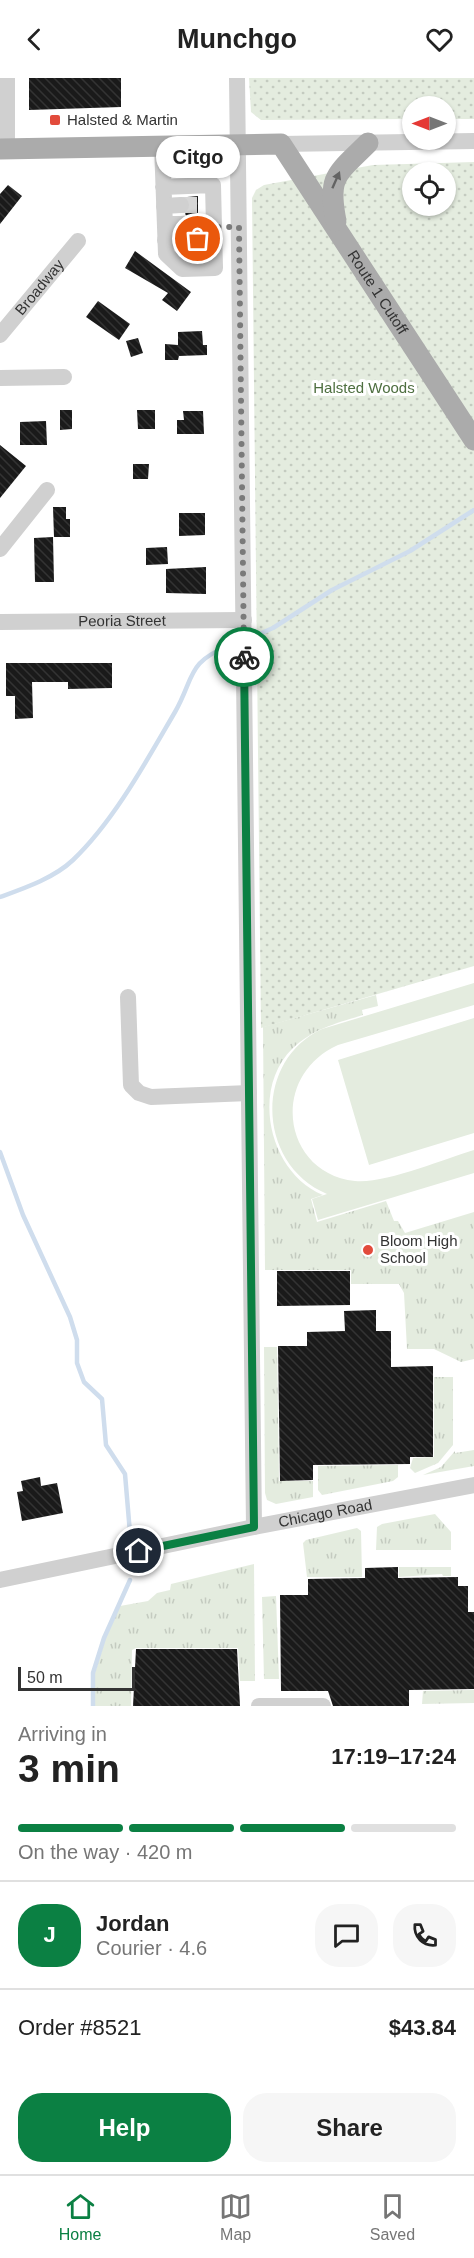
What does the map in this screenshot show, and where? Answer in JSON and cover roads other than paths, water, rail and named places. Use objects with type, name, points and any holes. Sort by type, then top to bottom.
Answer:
[{"type":"main road","points":[[337,228],[331,196],[335,177],[368,143]]},
{"type":"main road","points":[[2,147],[281,144]]},
{"type":"main road","name":"Route 1 Cutoff","points":[[281,144],[474,440]]},
{"type":"street","points":[[2,147],[7,78]]},
{"type":"street","points":[[237,78],[254,1527]]},
{"type":"street","points":[[281,144],[474,141]]},
{"type":"street","points":[[162,146],[163,187]]},
{"type":"street","points":[[163,187],[213,185],[194,203],[193,228]]},
{"type":"street","points":[[163,187],[194,203],[239,195]]},
{"type":"street","points":[[193,228],[194,203]]},
{"type":"street","points":[[193,228],[239,227]]},
{"type":"street","name":"Broadway","points":[[0,335],[78,241]]},
{"type":"street","points":[[0,378],[64,377]]},
{"type":"street","points":[[0,549],[47,490]]},
{"type":"street","name":"Peoria Street","points":[[0,622],[244,620]]},
{"type":"street","points":[[128,997],[131,1085],[139,1093],[150,1097],[249,1093]]},
{"type":"street","name":"Chicago Road","points":[[0,1580],[254,1527],[474,1485]]},
{"type":"street","points":[[259,1706],[323,1706]]},
{"type":"waterway","points":[[257,635],[273,628],[332,590],[410,551],[474,510]]},
{"type":"waterway","points":[[0,897],[39,882],[57,872],[73,860],[88,844],[116,809],[141,770],[175,712],[199,664],[216,651],[231,645]]},
{"type":"waterway","points":[[0,1152],[23,1215],[70,1317],[77,1340],[77,1363],[84,1382],[102,1399],[106,1445],[125,1474],[130,1533]]},
{"type":"waterway","points":[[93,1706],[93,1673],[104,1638],[130,1580]]},
{"type":"tunnel","points":[[181,205],[197,205]]},
{"type":"tunnel","points":[[181,224],[197,223]]},
{"type":"place","name":"Halsted & Martin","points":[[55,120]]},
{"type":"place","name":"Citgo","points":[[198,239]]},
{"type":"place","name":"Bloom High School","points":[[368,1250]]},
{"type":"park label","name":"Halsted Woods","points":[[364,388]]}]
